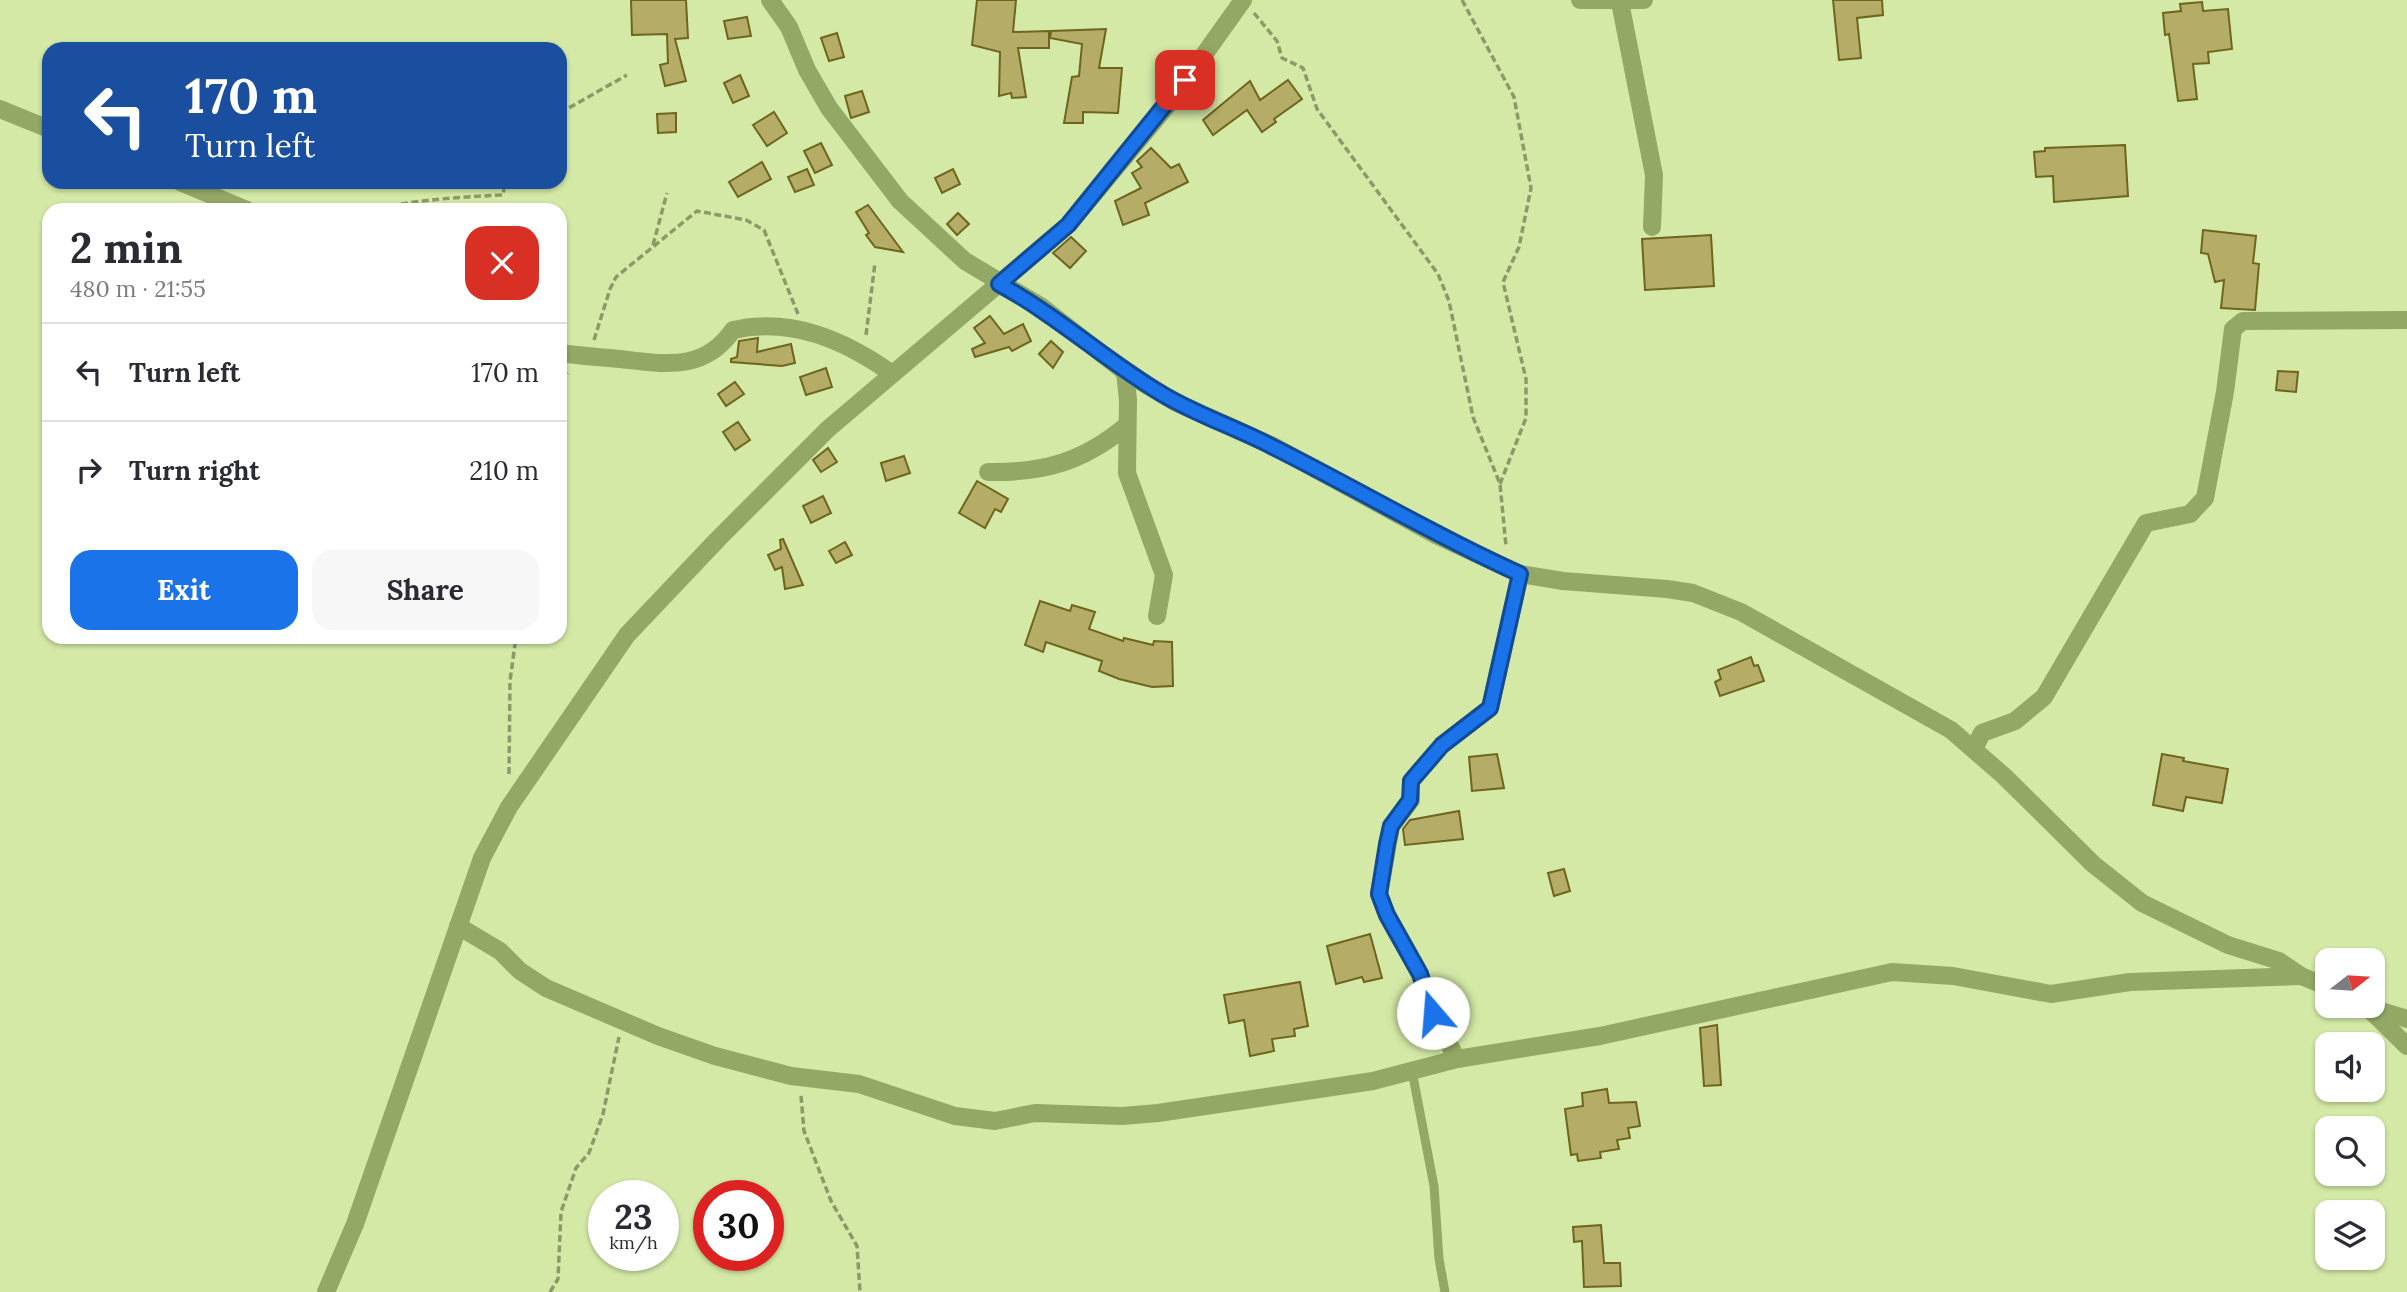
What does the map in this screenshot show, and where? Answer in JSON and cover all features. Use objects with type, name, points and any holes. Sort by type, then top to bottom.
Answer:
[{"type":"street","points":[[770,0],[789,27],[807,70],[829,108],[900,201],[965,261],[999,284],[1042,307],[1125,372],[1175,402],[1273,446],[1436,535],[1514,571],[1563,581],[1667,589],[1715,601],[1922,711],[1974,749],[2094,864],[2142,903],[2228,945],[2279,961],[2315,982]]},
{"type":"street","points":[[1580,0],[1644,0]]},
{"type":"street","points":[[1619,2],[1654,175],[1652,227]]},
{"type":"street","points":[[326,1292],[355,1224],[482,858],[509,807],[627,635],[828,429],[1068,225],[1248,5]]},
{"type":"street","points":[[0,109],[42,126]]},
{"type":"street","points":[[197,189],[230,203]]},
{"type":"street","points":[[1974,749],[1982,733],[2015,720],[2044,697],[2146,523],[2190,514],[2204,498],[2225,392],[2233,329],[2243,321],[2407,320]]},
{"type":"street","points":[[567,354],[681,363],[703,357],[722,346],[733,330],[753,326],[797,327],[865,354],[891,373]]},
{"type":"street","points":[[1125,372],[1128,400],[1127,473],[1164,575],[1157,616]]},
{"type":"street","points":[[988,472],[1023,473],[1065,464],[1111,439],[1126,426]]},
{"type":"street","points":[[1457,1059],[1433,1013],[1420,974],[1387,915],[1379,894],[1391,826],[1410,800],[1411,781],[1442,745],[1490,708],[1514,571]]},
{"type":"street","points":[[458,926],[500,951],[520,971],[546,988],[624,1022],[715,1056],[791,1076],[859,1084],[955,1116],[995,1121],[1035,1113],[1122,1116],[1197,1109],[1373,1081],[1457,1059],[1600,1036],[1892,972],[1953,976],[2051,994],[2130,982],[2301,976]]},
{"type":"street","points":[[2385,1012],[2407,1019]]},
{"type":"street","points":[[2378,1018],[2407,1046]]},
{"type":"lane","points":[[1412,1071],[1434,1186],[1439,1259],[1445,1292]]},
{"type":"path","points":[[1462,0],[1514,97],[1531,188],[1518,247],[1503,282],[1527,379],[1526,418],[1500,484]]},
{"type":"path","points":[[1248,5],[1277,41],[1282,58],[1303,68],[1317,109],[1438,274],[1449,301],[1473,417],[1500,484],[1514,571]]},
{"type":"path","points":[[567,109],[627,75]]},
{"type":"path","points":[[413,203],[427,198],[503,195],[504,189]]},
{"type":"path","points":[[653,247],[667,193]]},
{"type":"path","points":[[586,357],[617,277],[697,211],[746,220],[764,230],[798,308],[797,327]]},
{"type":"path","points":[[865,354],[867,309],[875,263]]},
{"type":"path","points":[[509,807],[510,681],[515,644]]},
{"type":"path","points":[[550,1292],[558,1279],[561,1212],[576,1168],[589,1153],[603,1114],[624,1022]]},
{"type":"path","points":[[791,1076],[800,1093],[804,1131],[831,1201],[857,1246],[860,1292]]},
{"type":"building","points":[[631,0],[686,0],[688,38],[675,39],[686,81],[665,86],[660,65],[668,63],[667,34],[632,35]]},
{"type":"building","points":[[977,0],[1016,0],[1013,32],[1049,31],[1049,48],[1018,48],[1026,97],[1012,98],[1011,93],[999,96],[1000,52],[972,45]]},
{"type":"building","points":[[1833,0],[1882,0],[1883,15],[1857,18],[1861,58],[1839,60]]},
{"type":"building","points":[[2202,2],[2203,11],[2228,9],[2232,49],[2208,52],[2209,63],[2193,64],[2197,99],[2178,101],[2169,34],[2165,35],[2163,13],[2181,11],[2180,4]]},
{"type":"building","points":[[747,17],[751,36],[728,39],[724,21]]},
{"type":"building","points":[[1106,29],[1099,68],[1122,68],[1118,113],[1083,112],[1083,123],[1064,123],[1072,77],[1079,76],[1082,44],[1050,38],[1051,31]]},
{"type":"building","points":[[837,33],[844,57],[829,61],[821,38]]},
{"type":"building","points":[[740,75],[749,96],[733,103],[724,83]]},
{"type":"building","points":[[1288,80],[1302,99],[1274,119],[1276,122],[1262,132],[1247,110],[1213,135],[1203,120],[1250,81],[1260,100]]},
{"type":"building","points":[[862,91],[869,112],[851,118],[845,96]]},
{"type":"building","points":[[774,112],[787,133],[767,146],[753,125]]},
{"type":"building","points":[[676,113],[676,132],[658,133],[657,114]]},
{"type":"building","points":[[821,143],[832,165],[815,173],[804,151]]},
{"type":"building","points":[[2125,145],[2128,196],[2054,202],[2053,176],[2036,177],[2034,152],[2045,151],[2045,148]]},
{"type":"building","points":[[1151,148],[1171,168],[1179,164],[1188,182],[1145,203],[1149,215],[1123,225],[1115,201],[1141,188],[1132,173],[1142,167],[1137,161]]},
{"type":"building","points":[[762,162],[771,179],[738,197],[729,182]]},
{"type":"building","points":[[807,169],[814,185],[795,192],[788,177]]},
{"type":"building","points":[[953,169],[960,184],[942,193],[935,178]]},
{"type":"building","points":[[868,205],[903,252],[875,247],[866,235],[869,233],[856,212]]},
{"type":"building","points":[[958,213],[969,224],[957,235],[947,224]]},
{"type":"building","points":[[2203,230],[2256,236],[2253,263],[2259,264],[2255,310],[2221,308],[2224,280],[2215,282],[2208,254],[2201,253]]},
{"type":"building","points":[[1711,235],[1714,286],[1645,290],[1642,239]]},
{"type":"building","points":[[1071,237],[1086,251],[1070,268],[1053,253]]},
{"type":"building","points":[[990,316],[1004,334],[1023,324],[1031,341],[1012,351],[1009,347],[975,357],[972,349],[985,343],[974,328]]},
{"type":"building","points":[[758,338],[757,352],[791,344],[795,363],[782,366],[731,362],[731,359],[737,357],[739,341]]},
{"type":"building","points":[[1051,341],[1063,352],[1053,368],[1039,354]]},
{"type":"building","points":[[826,368],[832,387],[806,395],[800,377]]},
{"type":"building","points":[[2278,371],[2298,372],[2296,392],[2276,390]]},
{"type":"building","points":[[735,382],[744,394],[726,406],[718,394]]},
{"type":"building","points":[[738,422],[750,440],[735,450],[723,432]]},
{"type":"building","points":[[828,448],[837,462],[821,472],[813,460]]},
{"type":"building","points":[[904,456],[910,473],[886,481],[881,463]]},
{"type":"building","points":[[977,481],[1008,499],[1001,512],[995,509],[985,528],[959,513]]},
{"type":"building","points":[[823,496],[831,513],[811,523],[803,506]]},
{"type":"building","points":[[783,539],[803,585],[785,589],[782,567],[775,570],[768,555],[781,549],[780,540]]},
{"type":"building","points":[[845,542],[852,555],[836,563],[829,551]]},
{"type":"building","points":[[1040,601],[1070,611],[1072,605],[1095,612],[1089,629],[1123,641],[1124,638],[1153,645],[1154,641],[1172,642],[1173,686],[1152,687],[1119,679],[1099,671],[1102,661],[1046,642],[1043,652],[1025,645]]},
{"type":"building","points":[[1751,657],[1754,666],[1758,665],[1764,681],[1720,696],[1715,682],[1721,679],[1718,670]]},
{"type":"building","points":[[1497,754],[1504,788],[1472,791],[1469,757]]},
{"type":"building","points":[[2162,754],[2184,758],[2183,761],[2228,769],[2222,803],[2186,797],[2183,811],[2153,805]]},
{"type":"building","points":[[1459,811],[1463,839],[1405,845],[1403,829],[1410,820]]},
{"type":"building","points":[[1564,869],[1570,891],[1554,896],[1548,873]]},
{"type":"building","points":[[1370,934],[1382,978],[1364,982],[1362,977],[1336,984],[1327,946]]},
{"type":"building","points":[[1300,982],[1308,1026],[1294,1029],[1295,1036],[1272,1039],[1274,1051],[1250,1056],[1244,1020],[1229,1023],[1224,995]]},
{"type":"building","points":[[1717,1025],[1721,1085],[1704,1086],[1700,1028]]},
{"type":"building","points":[[1607,1089],[1609,1103],[1636,1102],[1640,1126],[1628,1128],[1630,1138],[1617,1140],[1619,1149],[1600,1152],[1601,1158],[1578,1161],[1577,1154],[1571,1155],[1565,1109],[1583,1106],[1582,1093]]},
{"type":"building","points":[[1601,1225],[1604,1263],[1620,1263],[1621,1286],[1584,1287],[1582,1241],[1574,1242],[1573,1227]]},
{"type":"route","points":[[1185,80],[1171,101],[1068,225],[1026,264],[999,284],[1042,307],[1125,372],[1175,402],[1273,446],[1436,535],[1520,574],[1490,708],[1442,745],[1411,781],[1410,800],[1391,826],[1387,844],[1379,894],[1387,915],[1420,974],[1433,1013]]}]
